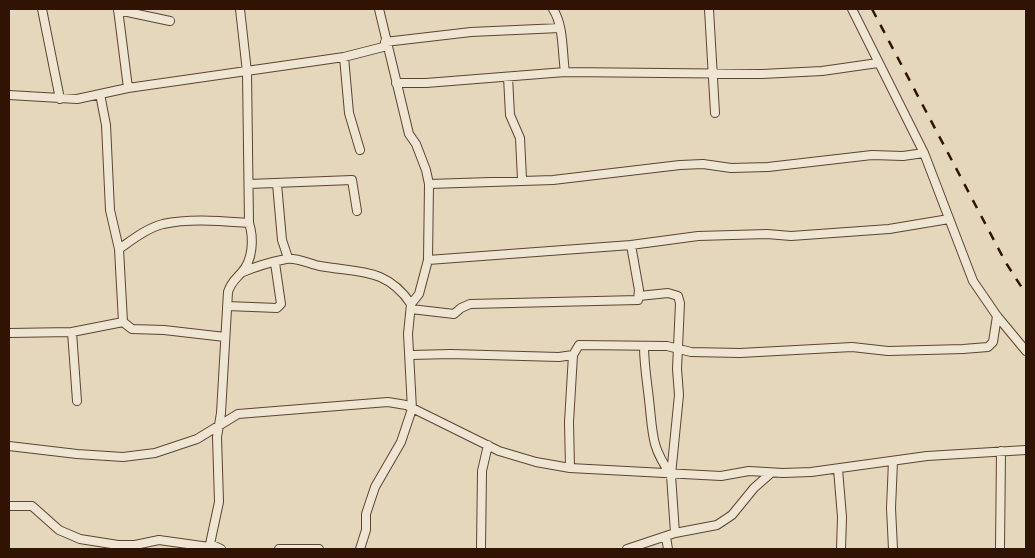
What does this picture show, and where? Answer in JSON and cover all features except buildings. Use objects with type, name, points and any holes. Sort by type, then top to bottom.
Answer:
[{"type":"street","points":[[42,9],[60,98]]},
{"type":"street","points":[[128,88],[118,9],[170,21]]},
{"type":"street","points":[[240,9],[247,72],[250,184],[249,223],[252,233],[252,247],[243,272]]},
{"type":"street","points":[[360,549],[366,530],[366,514],[375,487],[401,442],[412,409],[408,334],[411,307],[419,294],[428,260],[428,184],[420,155],[409,134],[379,9]]},
{"type":"street","points":[[553,9],[558,15],[565,72]]},
{"type":"street","points":[[709,9],[711,74],[715,113]]},
{"type":"street","points":[[852,9],[924,153],[973,281],[997,316],[1026,351]]},
{"type":"street","points":[[9,95],[77,99],[128,88],[344,57],[377,50],[386,44],[471,32],[560,28]]},
{"type":"street","points":[[344,57],[349,113],[360,150]]},
{"type":"street","points":[[396,83],[565,72],[711,74],[822,71],[878,63]]},
{"type":"street","points":[[508,77],[510,115],[520,138],[522,180]]},
{"type":"street","points":[[100,94],[106,125],[110,210],[119,249],[123,322]]},
{"type":"street","points":[[428,184],[565,179],[680,165],[702,164],[731,168],[759,167],[872,155],[903,156],[924,153]]},
{"type":"street","points":[[250,184],[352,180],[357,210]]},
{"type":"street","points":[[277,184],[282,240],[288,258]]},
{"type":"street","points":[[428,260],[631,245],[698,236],[767,234],[791,236],[889,229],[949,219]]},
{"type":"street","points":[[119,249],[138,236],[162,224],[218,221],[249,223]]},
{"type":"street","points":[[209,547],[219,502],[217,437],[230,283],[243,272],[263,264],[275,263],[288,258],[339,269],[370,272],[393,284],[411,307],[454,314],[470,304],[541,301],[577,303],[628,302],[638,300],[639,296],[631,245]]},
{"type":"street","points":[[228,306],[278,308],[281,304],[281,293],[275,263]]},
{"type":"street","points":[[639,296],[668,293],[678,296],[680,303],[679,395],[671,475],[675,533]]},
{"type":"street","points":[[570,468],[569,429],[573,355],[580,345],[667,346],[691,352],[740,353],[852,346],[888,351],[963,349],[988,347],[993,342],[997,316]]},
{"type":"street","points":[[9,333],[72,332],[123,322],[132,329],[164,330],[225,337]]},
{"type":"street","points":[[72,332],[77,402]]},
{"type":"street","points":[[644,346],[644,373],[651,434],[659,458],[671,475]]},
{"type":"street","points":[[410,355],[451,354],[559,357],[573,355]]},
{"type":"street","points":[[9,446],[123,457],[155,453],[197,438],[238,414],[388,402],[412,409],[515,457],[570,468],[671,475],[722,476],[749,471],[771,473],[838,469],[926,456],[1026,450]]},
{"type":"street","points":[[481,549],[482,471],[488,444]]},
{"type":"street","points":[[1000,549],[1001,451]]},
{"type":"street","points":[[893,461],[891,508],[893,549]]},
{"type":"street","points":[[838,469],[842,517],[841,549]]},
{"type":"street","points":[[627,549],[675,533],[717,525],[732,515],[754,488],[771,473]]},
{"type":"street","points":[[9,506],[32,506],[59,530],[80,539],[118,545],[135,545],[159,540],[221,549]]},
{"type":"street","points":[[666,537],[668,549]]},
{"type":"street","points":[[279,549],[319,549]]},
{"type":"railway","points":[[872,9],[1006,263],[1026,294]]}]
